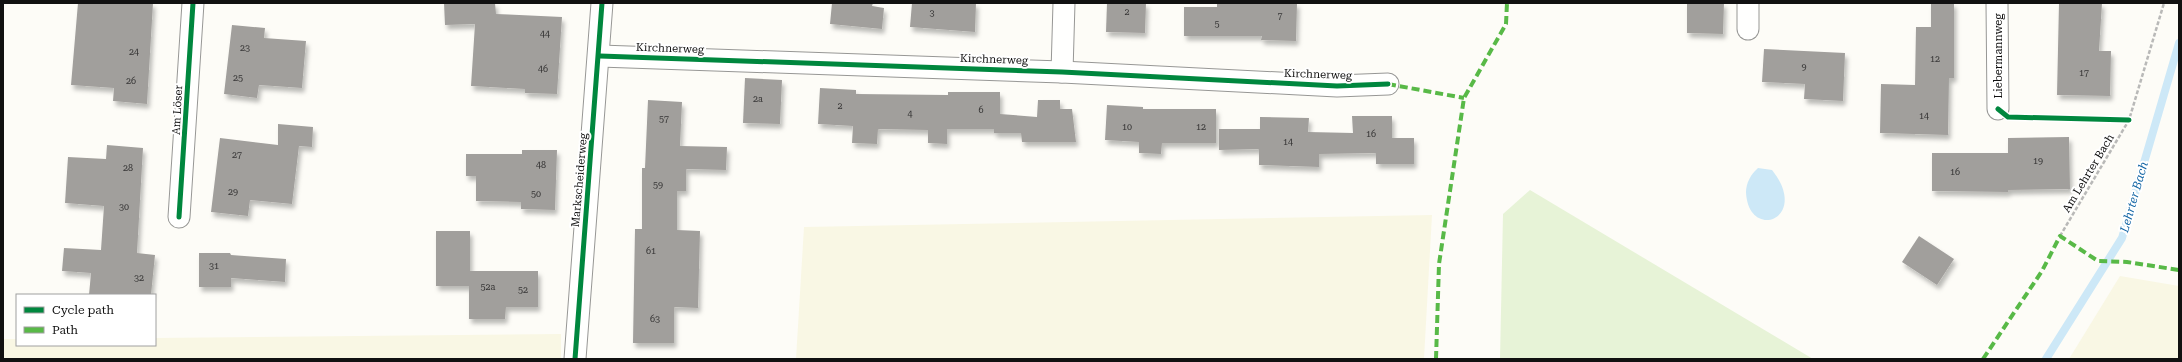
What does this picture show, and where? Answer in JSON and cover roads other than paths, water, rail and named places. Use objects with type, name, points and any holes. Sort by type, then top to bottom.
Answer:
[{"type":"street","name":"Am Löser","points":[[179,217],[193,3]]},
{"type":"street","name":"Markscheiderweg","points":[[575,359],[600,56],[602,3]]},
{"type":"street","points":[[1062,72],[1064,3]]},
{"type":"street","points":[[1748,3],[1748,29]]},
{"type":"street","name":"Liebermannweg","points":[[1998,3],[1998,109]]},
{"type":"street","name":"Kirchnerweg","points":[[600,56],[1062,72],[1337,86],[1388,84]]},
{"type":"water","points":[[1758,168],[1772,170],[1782,187],[1785,201],[1781,212],[1774,218],[1765,220],[1756,217],[1749,207],[1746,192],[1747,185],[1751,176]]},
{"type":"waterway","name":"Lehrter Bach","points":[[2046,359],[2122,238],[2179,43]]}]
